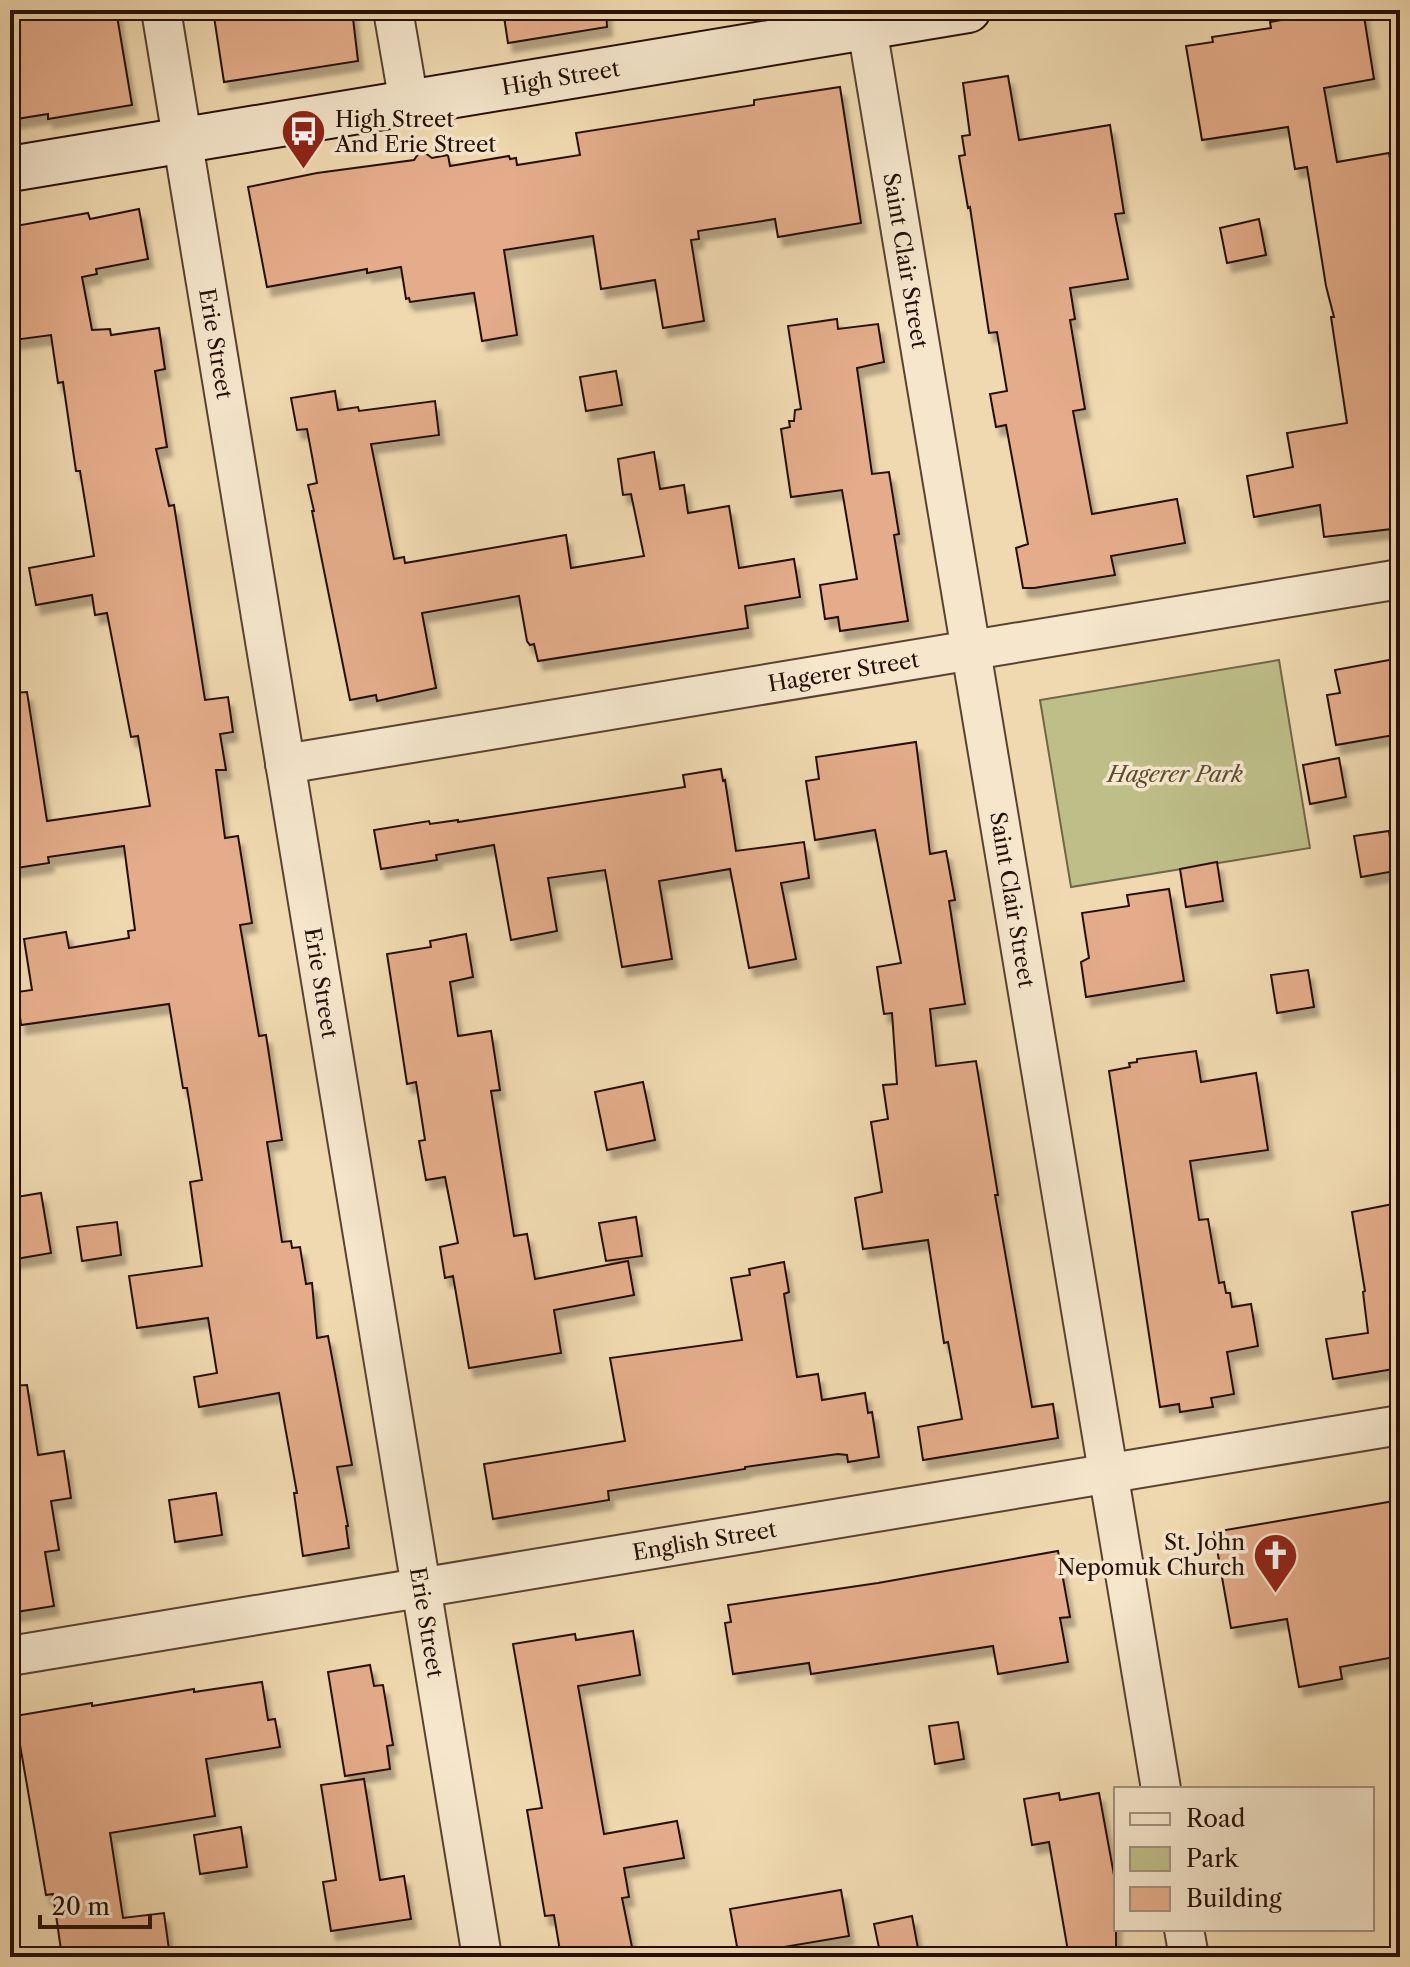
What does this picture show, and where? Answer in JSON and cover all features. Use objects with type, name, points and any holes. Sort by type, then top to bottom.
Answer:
[{"type":"main road","name":"High Street","points":[[10,169],[409,103],[865,18],[968,10]]},
{"type":"street","name":"Erie Street","points":[[161,10],[482,1957]]},
{"type":"street","points":[[393,10],[409,103]]},
{"type":"street","name":"Saint Clair Street","points":[[865,18],[1161,1787]]},
{"type":"street","name":"Hagerer Street","points":[[285,764],[1400,579]]},
{"type":"street","name":"English Street","points":[[10,1656],[1400,1425]]},
{"type":"street","points":[[1184,1931],[1189,1957]]},
{"type":"green space","name":"Hagerer Park","points":[[1279,660],[1310,848],[1071,887],[1040,700]]},
{"type":"building","points":[[10,10],[116,10],[132,105],[48,119],[48,114],[10,120]]},
{"type":"building","points":[[213,10],[352,10],[358,61],[224,82]]},
{"type":"building","points":[[503,10],[606,10],[607,27],[508,43]]},
{"type":"building","points":[[1337,10],[1363,10],[1374,79],[1324,88],[1337,162],[1389,153],[1397,195],[1392,196],[1400,246],[1400,528],[1324,537],[1320,505],[1254,517],[1247,476],[1293,467],[1287,433],[1347,423],[1331,317],[1334,317],[1307,167],[1295,169],[1288,127],[1202,140],[1186,46],[1213,42],[1212,37],[1271,28],[1270,22]]},
{"type":"building","points":[[1008,76],[1019,140],[1110,125],[1124,213],[1115,214],[1128,279],[1070,288],[1075,319],[1070,320],[1085,409],[1073,411],[1092,514],[1177,499],[1185,543],[1111,556],[1115,575],[1034,588],[1023,588],[1016,548],[1028,544],[1006,425],[996,427],[990,394],[1007,391],[997,332],[989,333],[959,156],[965,155],[962,136],[970,135],[963,83]]},
{"type":"building","points":[[840,87],[861,223],[778,237],[775,219],[698,231],[699,239],[691,240],[704,321],[663,328],[655,280],[601,289],[593,236],[504,250],[517,335],[482,341],[474,293],[410,302],[409,298],[406,299],[401,267],[367,273],[367,269],[267,287],[248,187],[317,173],[414,160],[421,150],[432,158],[448,155],[450,166],[509,156],[510,159],[516,158],[517,165],[580,155],[576,133],[754,105],[754,100]]},
{"type":"building","points":[[139,209],[148,259],[96,269],[97,274],[82,277],[92,330],[110,329],[111,335],[159,328],[165,369],[155,371],[167,447],[156,449],[169,506],[174,505],[205,700],[228,697],[233,732],[220,734],[226,770],[216,770],[225,838],[238,836],[252,923],[240,925],[259,1036],[266,1035],[282,1140],[267,1142],[282,1242],[291,1241],[292,1248],[300,1247],[306,1284],[312,1283],[317,1338],[328,1336],[352,1465],[337,1467],[349,1548],[303,1556],[294,1493],[297,1493],[279,1393],[199,1407],[194,1377],[217,1373],[208,1318],[137,1328],[129,1276],[202,1266],[190,1182],[202,1180],[169,1004],[21,1025],[17,992],[32,990],[24,939],[66,932],[69,948],[129,938],[128,931],[135,930],[124,846],[48,857],[49,863],[10,869],[10,693],[27,692],[47,821],[150,806],[138,736],[131,737],[107,613],[95,615],[92,595],[36,605],[29,568],[94,556],[80,471],[76,471],[63,382],[58,383],[51,335],[14,340],[10,314],[10,227],[88,213],[90,219]]},
{"type":"building","points":[[1259,219],[1266,255],[1227,263],[1220,228]]},
{"type":"building","points":[[837,319],[838,329],[878,324],[884,362],[857,368],[872,474],[889,472],[899,534],[894,535],[908,621],[840,631],[838,617],[825,619],[820,585],[857,579],[842,490],[791,497],[781,429],[790,427],[789,421],[794,421],[795,410],[801,409],[788,326]]},
{"type":"building","points":[[616,371],[622,405],[586,411],[580,377]]},
{"type":"building","points":[[335,391],[338,410],[358,407],[359,411],[435,401],[439,435],[371,444],[394,559],[404,557],[405,563],[566,535],[571,568],[644,556],[631,494],[623,495],[618,459],[654,452],[660,489],[684,485],[688,513],[729,506],[739,568],[794,559],[800,597],[745,606],[748,628],[538,661],[534,644],[530,645],[527,641],[519,596],[422,613],[436,688],[377,701],[376,695],[350,700],[312,511],[308,485],[317,483],[307,429],[297,430],[291,398]]},
{"type":"building","points":[[1400,658],[1400,734],[1336,745],[1327,695],[1340,693],[1335,670]]},
{"type":"building","points":[[916,742],[930,854],[946,851],[955,900],[949,901],[965,1004],[930,1009],[936,1066],[976,1061],[998,1195],[995,1195],[1032,1407],[1053,1404],[1058,1438],[923,1460],[918,1427],[962,1419],[948,1342],[944,1343],[928,1240],[863,1249],[855,1198],[882,1192],[871,1122],[888,1119],[883,1085],[897,1084],[892,1013],[884,1014],[877,967],[901,963],[875,830],[815,840],[806,781],[819,779],[816,757]]},
{"type":"building","points":[[1339,758],[1346,797],[1310,804],[1303,765]]},
{"type":"building","points":[[721,769],[736,851],[804,842],[809,878],[781,883],[796,959],[749,968],[730,869],[659,881],[672,959],[622,967],[605,870],[548,878],[557,931],[511,940],[494,845],[436,855],[437,860],[381,869],[374,830],[429,821],[430,824],[458,822],[685,787],[683,775]]},
{"type":"building","points":[[1389,831],[1395,871],[1361,877],[1354,836]]},
{"type":"building","points":[[1217,862],[1223,901],[1186,907],[1180,869]]},
{"type":"building","points":[[1169,889],[1184,981],[1086,997],[1081,962],[1089,958],[1082,913],[1129,906],[1127,895]]},
{"type":"building","points":[[466,934],[473,977],[450,982],[458,1036],[491,1031],[500,1090],[491,1091],[514,1236],[527,1234],[535,1279],[628,1261],[634,1295],[554,1310],[561,1353],[469,1368],[453,1276],[445,1278],[440,1247],[458,1243],[445,1177],[426,1180],[419,1141],[425,1140],[416,1082],[407,1084],[387,954],[431,947],[430,941]]},
{"type":"building","points":[[1308,970],[1314,1007],[1277,1013],[1271,975]]},
{"type":"building","points":[[1196,1051],[1201,1082],[1256,1073],[1268,1150],[1190,1161],[1199,1220],[1208,1219],[1219,1283],[1224,1282],[1226,1293],[1230,1293],[1232,1307],[1251,1304],[1258,1346],[1227,1352],[1234,1394],[1211,1398],[1213,1407],[1180,1412],[1179,1404],[1160,1407],[1109,1071],[1130,1067],[1129,1063],[1137,1062],[1137,1059]]},
{"type":"building","points":[[643,1082],[655,1140],[607,1150],[595,1092]]},
{"type":"building","points":[[41,1193],[51,1253],[10,1260],[10,1198]]},
{"type":"building","points":[[1393,1204],[1400,1245],[1394,1246],[1400,1289],[1400,1368],[1333,1379],[1326,1339],[1368,1333],[1365,1291],[1352,1212]]},
{"type":"building","points":[[636,1217],[642,1256],[606,1261],[599,1223]]},
{"type":"building","points":[[117,1222],[121,1255],[82,1261],[77,1227]]},
{"type":"building","points":[[784,1262],[789,1292],[784,1294],[797,1377],[818,1374],[822,1400],[865,1393],[868,1413],[872,1412],[879,1457],[848,1462],[847,1455],[838,1454],[745,1467],[608,1491],[609,1500],[493,1519],[484,1464],[625,1441],[610,1358],[742,1340],[731,1278],[750,1275],[749,1269]]},
{"type":"building","points":[[27,1385],[38,1455],[64,1451],[71,1498],[51,1501],[59,1550],[45,1552],[54,1606],[10,1613],[10,1386]]},
{"type":"building","points":[[216,1493],[222,1535],[175,1542],[169,1500]]},
{"type":"building","name":"St. John Nepomuk Church","points":[[1400,1500],[1400,1603],[1395,1604],[1400,1656],[1340,1667],[1342,1679],[1299,1687],[1287,1619],[1231,1628],[1214,1532]]},
{"type":"building","points":[[1058,1551],[1070,1617],[1060,1618],[1068,1662],[998,1674],[993,1646],[811,1674],[809,1663],[733,1674],[725,1623],[731,1622],[728,1605],[878,1583]]},
{"type":"building","points":[[633,1631],[640,1675],[578,1686],[604,1834],[677,1821],[684,1858],[624,1868],[629,1897],[622,1898],[634,1957],[561,1957],[554,1915],[545,1916],[527,1810],[542,1808],[513,1644],[575,1634],[576,1640]]},
{"type":"building","points":[[370,1665],[374,1686],[383,1685],[393,1745],[387,1746],[390,1769],[345,1776],[328,1672]]},
{"type":"building","points":[[262,1682],[268,1720],[275,1719],[280,1747],[206,1759],[215,1816],[110,1833],[123,1918],[164,1913],[170,1957],[62,1957],[53,1894],[46,1895],[15,1716]]},
{"type":"building","points":[[958,1722],[964,1759],[935,1764],[929,1726]]},
{"type":"building","points":[[364,1779],[380,1880],[404,1876],[411,1919],[331,1931],[323,1882],[336,1880],[321,1785]]},
{"type":"building","points":[[1059,1793],[1060,1800],[1099,1793],[1114,1875],[1116,1957],[1069,1957],[1049,1842],[1032,1845],[1024,1799]]},
{"type":"building","points":[[241,1827],[247,1867],[200,1874],[194,1835]]},
{"type":"building","points":[[841,1890],[849,1936],[772,1949],[773,1957],[739,1957],[730,1909]]},
{"type":"building","points":[[912,1916],[919,1954],[881,1957],[874,1924]]},
{"type":"place","name":"High Street And Erie Street","points":[[304,171]]},
{"type":"place","name":"St. John Nepomuk Church","points":[[1276,1594]]}]
